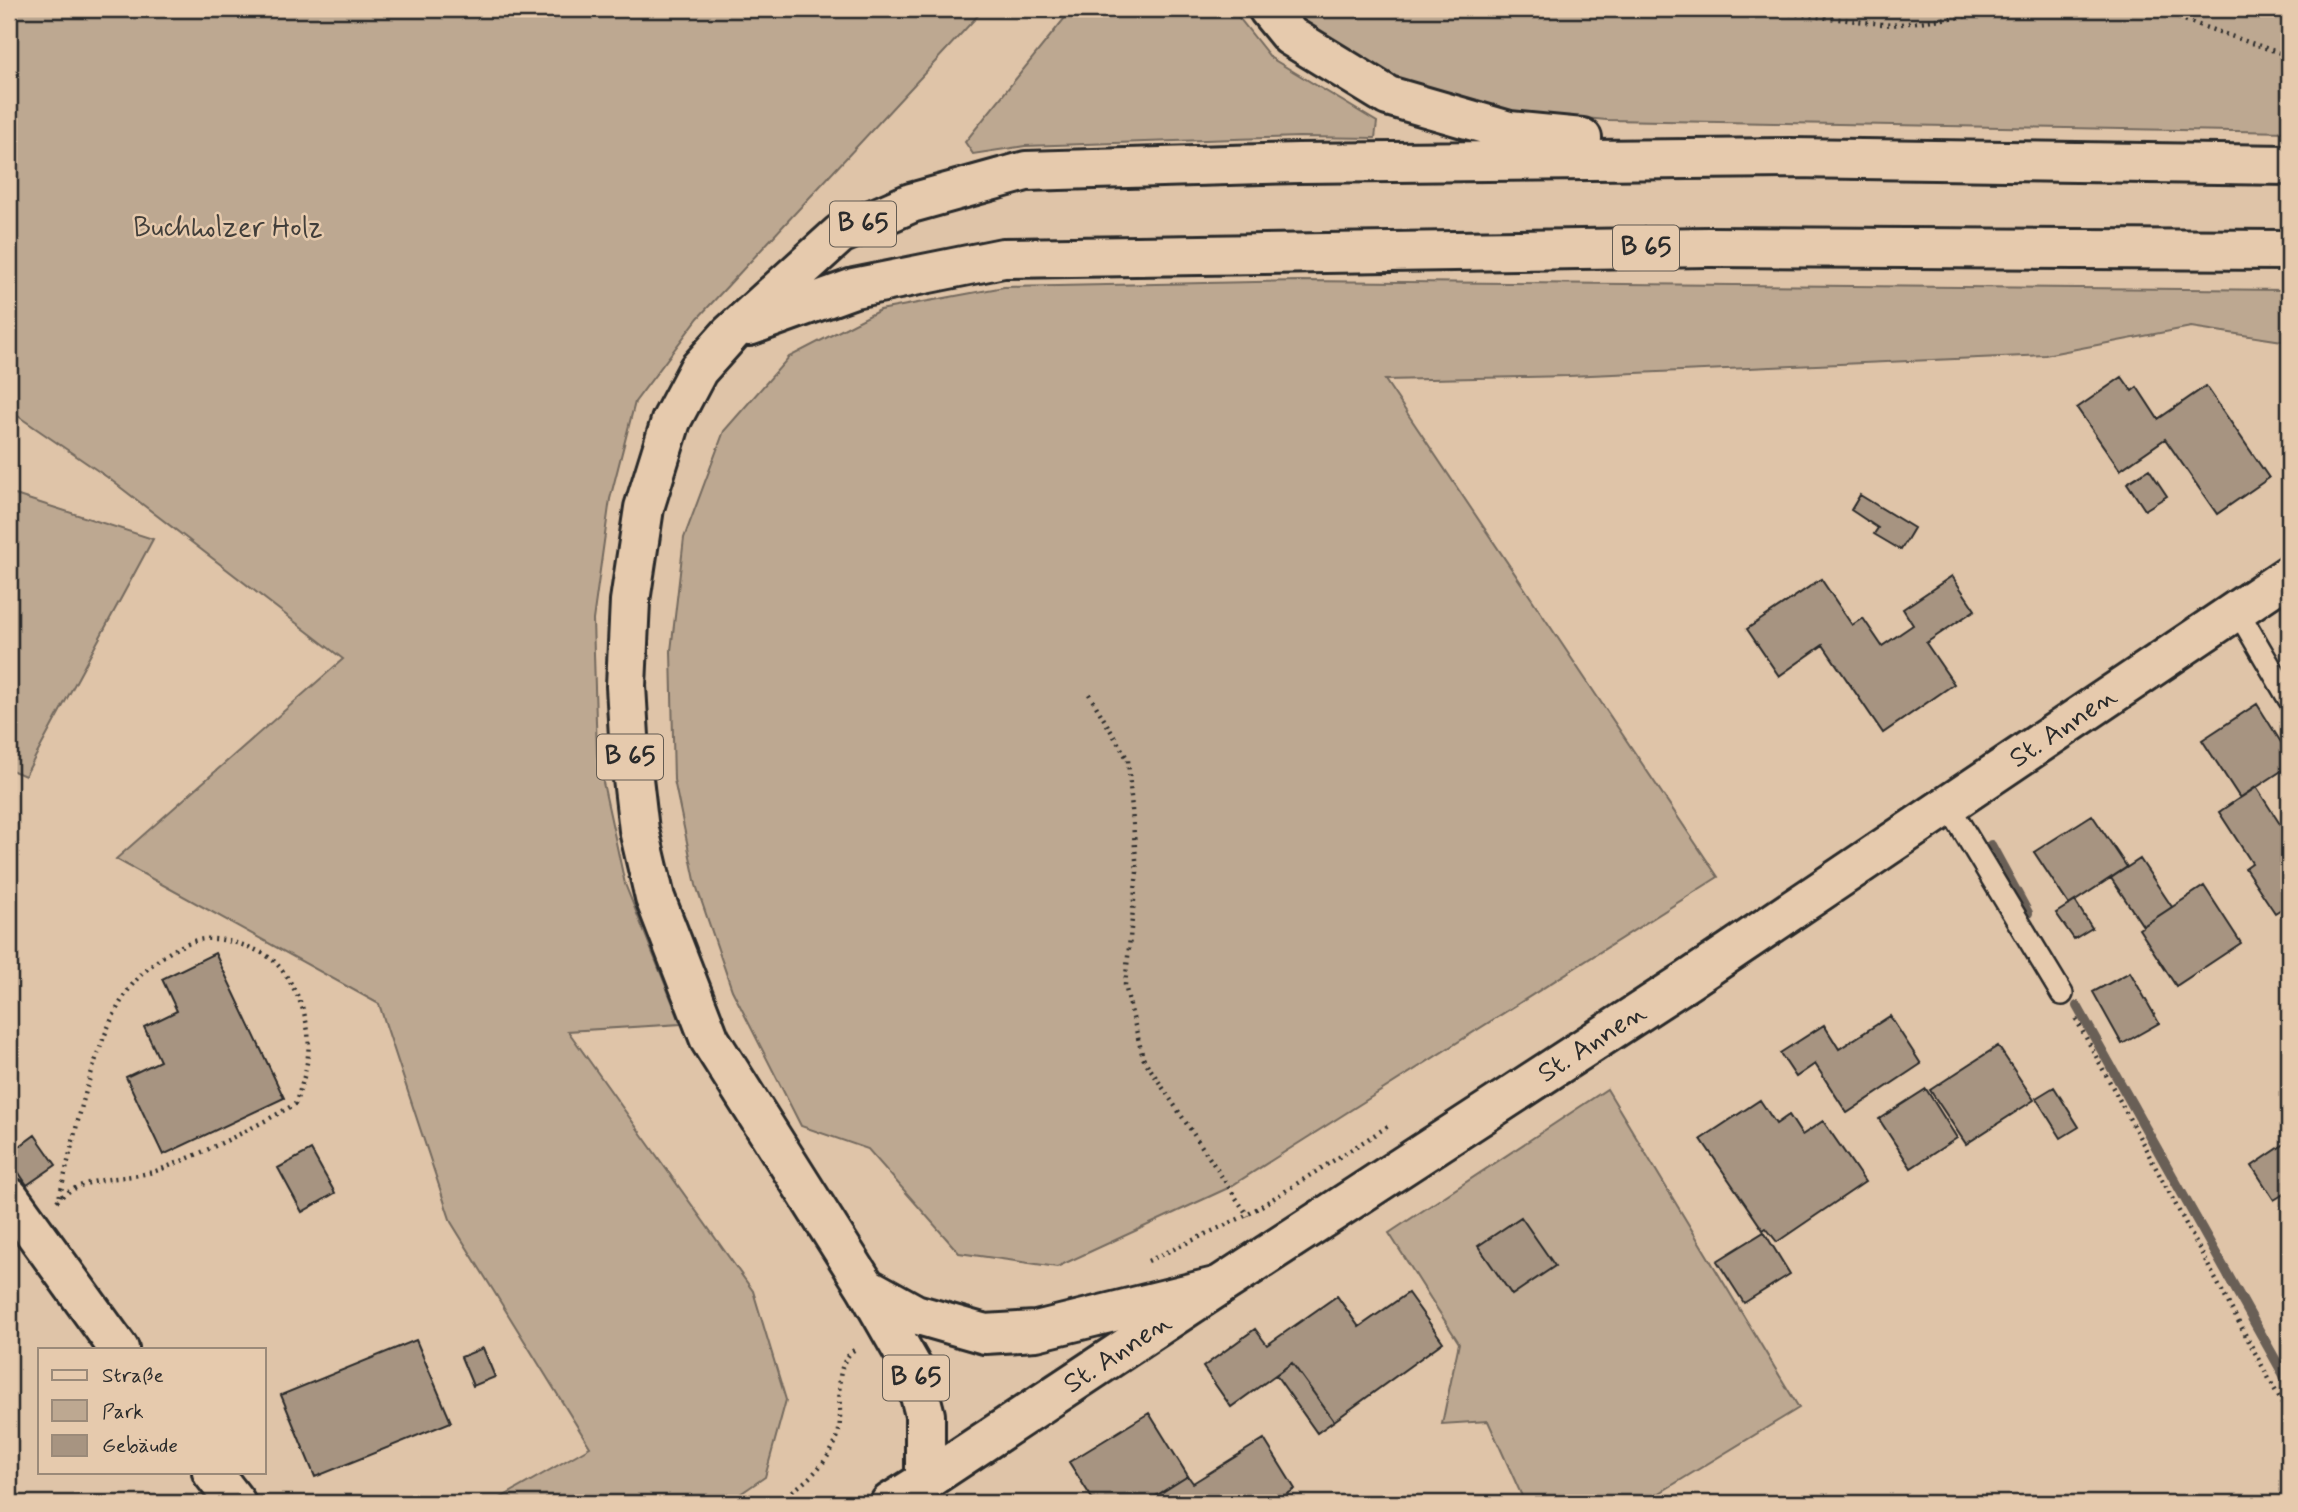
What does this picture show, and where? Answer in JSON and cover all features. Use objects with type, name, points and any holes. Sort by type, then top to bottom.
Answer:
[{"type":"main road","points":[[1268,9],[1290,36],[1388,96],[1509,131],[1790,158]]},
{"type":"main road","name":"B 65","points":[[925,1481],[925,1415],[913,1369],[866,1287],[710,1040],[654,898],[639,830],[626,686],[630,601],[644,508],[671,421],[698,370],[731,333],[840,234],[911,203],[1026,171],[1299,163],[1790,158],[2289,165]]},
{"type":"main road","name":"B 65","points":[[731,333],[854,288],[1003,258],[1709,247],[2289,250]]},
{"type":"main road","name":"St. Annen","points":[[890,1503],[1687,981],[2289,575]]},
{"type":"main road","points":[[9,1197],[118,1348]]},
{"type":"main road","points":[[866,1287],[915,1314],[985,1334],[1036,1331],[1219,1286]]},
{"type":"main road","points":[[214,1474],[236,1503]]},
{"type":"lane","points":[[2237,610],[2289,699]]},
{"type":"lane","points":[[1948,805],[2062,993]]},
{"type":"path","points":[[1748,9],[1892,25],[2075,9]]},
{"type":"path","points":[[2152,9],[2289,56]]},
{"type":"path","points":[[1089,694],[1128,760],[1137,872],[1125,985],[1143,1058],[1271,1252]]},
{"type":"path","points":[[37,1235],[59,1198],[93,1070],[112,1019],[136,980],[170,951],[204,939],[237,942],[273,961],[298,996],[307,1024],[308,1069],[295,1104],[258,1126],[156,1171],[87,1182],[59,1198]]},
{"type":"path","points":[[2062,993],[2289,1416]]},
{"type":"path","points":[[1141,1265],[1247,1215],[1396,1121]]},
{"type":"path","points":[[775,1503],[795,1490],[824,1464],[838,1438],[842,1367],[852,1352],[891,1328]]},
{"type":"green space","name":"Buchholzer Holz","points":[[9,9],[984,9],[698,318],[635,402],[610,499],[593,620],[597,755],[625,884],[681,1024],[568,1031],[753,1291],[786,1400],[765,1477],[727,1503],[492,1503],[590,1447],[451,1222],[379,1004],[116,859],[343,659],[107,477],[9,410]]},
{"type":"green space","points":[[1072,9],[1232,9],[1271,58],[1377,122],[1375,138],[1299,137],[1025,146],[973,154],[965,142]]},
{"type":"green space","points":[[1293,9],[2289,9],[2289,132],[1607,120],[1513,112],[1396,78],[1303,22]]},
{"type":"green space","points":[[1299,281],[2289,290],[2289,342],[2191,327],[2045,355],[1568,376],[1385,380],[1718,877],[1228,1188],[1057,1267],[959,1253],[868,1149],[801,1126],[732,990],[696,885],[674,780],[671,651],[684,538],[724,431],[789,357],[880,310],[1004,287]]},
{"type":"green space","points":[[9,493],[153,539],[25,776],[9,769]]},
{"type":"green space","points":[[1607,1089],[1799,1408],[1643,1503],[1525,1503],[1488,1421],[1442,1424],[1459,1343],[1389,1233]]},
{"type":"building","points":[[2122,377],[2132,391],[2137,387],[2158,419],[2206,386],[2269,478],[2217,514],[2165,439],[2120,470],[2077,408]]},
{"type":"building","points":[[2149,469],[2167,496],[2145,510],[2127,483]]},
{"type":"building","points":[[1860,495],[1914,528],[1901,550],[1874,534],[1878,528],[1851,510]]},
{"type":"building","points":[[1952,576],[1975,610],[1926,643],[1954,684],[1883,733],[1823,645],[1779,676],[1747,629],[1821,579],[1852,625],[1863,618],[1882,646],[1913,625],[1903,609]]},
{"type":"building","points":[[2257,704],[2289,755],[2289,766],[2240,798],[2202,740]]},
{"type":"building","points":[[2256,787],[2289,838],[2289,904],[2275,913],[2245,868],[2252,863],[2219,812]]},
{"type":"building","points":[[2092,815],[2127,867],[2069,905],[2034,852]]},
{"type":"building","points":[[2140,859],[2172,907],[2143,926],[2111,878]]},
{"type":"building","points":[[2204,886],[2241,943],[2176,986],[2139,929]]},
{"type":"building","points":[[2075,901],[2092,928],[2074,939],[2056,913]]},
{"type":"building","points":[[215,953],[284,1098],[163,1155],[126,1077],[160,1061],[144,1027],[177,1011],[162,979]]},
{"type":"building","points":[[2130,972],[2159,1023],[2122,1044],[2093,992]]},
{"type":"building","points":[[1890,1016],[1921,1064],[1847,1113],[1815,1064],[1796,1077],[1780,1053],[1824,1025],[1839,1049]]},
{"type":"building","points":[[1998,1046],[2034,1100],[1966,1144],[1930,1090]]},
{"type":"building","points":[[2054,1087],[2079,1127],[2061,1138],[2036,1098]]},
{"type":"building","points":[[1926,1089],[1957,1138],[1911,1168],[1879,1119]]},
{"type":"building","points":[[1760,1100],[1776,1124],[1789,1115],[1802,1135],[1823,1121],[1865,1182],[1777,1242],[1766,1228],[1763,1230],[1701,1139]]},
{"type":"building","points":[[35,1135],[56,1165],[27,1185],[9,1154]]},
{"type":"building","points":[[2289,1141],[2289,1191],[2274,1200],[2252,1166]]},
{"type":"building","points":[[311,1150],[335,1193],[302,1212],[278,1168]]},
{"type":"building","points":[[1521,1217],[1555,1266],[1512,1295],[1478,1246]]},
{"type":"building","points":[[1764,1232],[1790,1274],[1744,1303],[1717,1261]]},
{"type":"building","points":[[1408,1293],[1443,1342],[1334,1421],[1292,1363],[1231,1407],[1203,1367],[1255,1329],[1267,1345],[1337,1296],[1359,1327]]},
{"type":"building","points":[[416,1340],[451,1422],[315,1477],[281,1395]]},
{"type":"building","points":[[483,1348],[495,1377],[473,1386],[461,1357]]},
{"type":"building","points":[[1292,1363],[1334,1421],[1317,1433],[1276,1375]]},
{"type":"building","points":[[1149,1413],[1188,1476],[1144,1503],[1095,1503],[1069,1462]]},
{"type":"building","points":[[1264,1439],[1295,1489],[1273,1503],[1152,1503],[1150,1500],[1188,1476],[1193,1483]]},
{"type":"waterway","points":[[1991,845],[2028,913]]},
{"type":"waterway","points":[[2077,1006],[2289,1384]]}]
